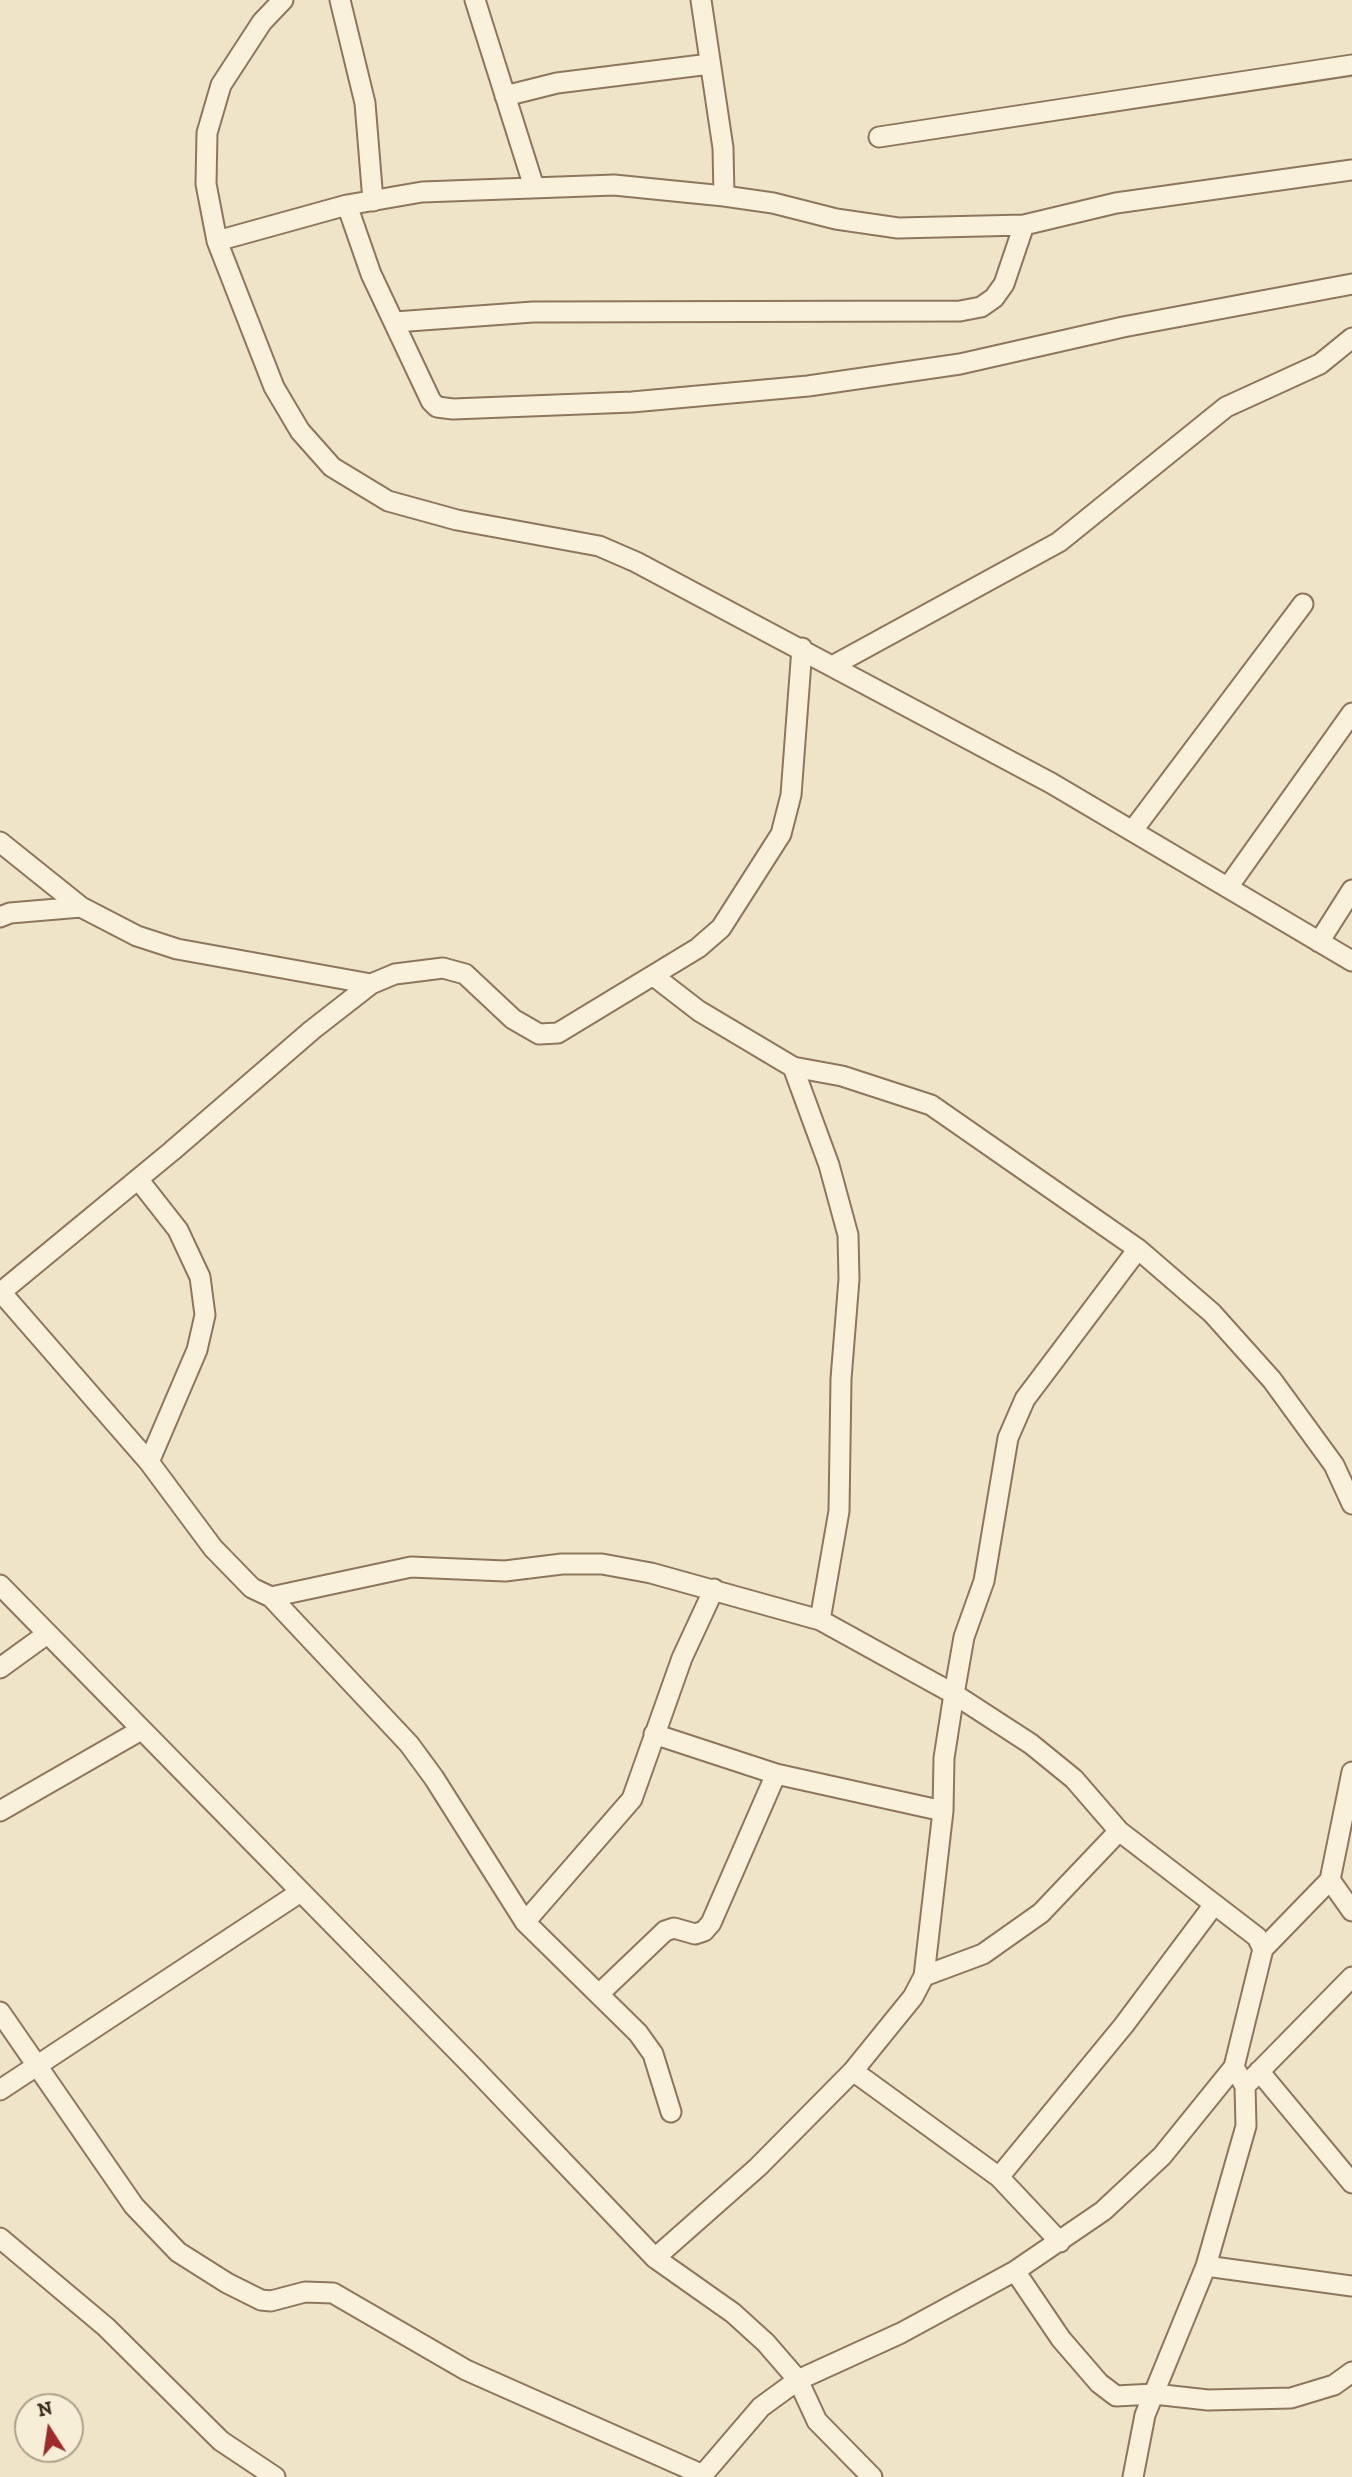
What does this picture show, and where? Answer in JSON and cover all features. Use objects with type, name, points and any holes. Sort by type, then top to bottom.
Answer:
[{"type":"street","points":[[282,0],[262,22],[221,85],[207,133],[206,184],[217,241],[274,387],[300,431],[332,467],[388,501],[457,520],[599,546],[636,562],[834,665],[911,711],[1051,783],[1352,961]]},
{"type":"street","points":[[340,0],[365,103],[373,201]]},
{"type":"street","points":[[475,0],[534,187]]},
{"type":"street","points":[[701,0],[723,148],[724,196]]},
{"type":"street","points":[[505,96],[557,83],[710,65]]},
{"type":"street","points":[[879,137],[1352,65]]},
{"type":"street","points":[[217,241],[347,205],[422,192],[614,186],[724,196],[836,219],[898,228],[1024,225],[1116,203],[1352,170]]},
{"type":"street","points":[[347,205],[371,274],[431,401],[437,407],[475,409],[632,402],[808,386],[960,364],[1124,327],[1352,284]]},
{"type":"street","points":[[395,322],[533,312],[960,311],[981,307],[994,298],[1004,284],[1024,225]]},
{"type":"street","points":[[834,665],[1059,542],[1226,407],[1320,363],[1352,338]]},
{"type":"street","points":[[1133,830],[1303,604]]},
{"type":"street","points":[[671,2112],[653,2054],[599,1994],[525,1922],[409,1744],[271,1597],[252,1588],[213,1548],[149,1462],[0,1292],[138,1179],[312,1030],[371,984],[396,974],[443,968],[465,974],[513,1019],[538,1034],[558,1033],[655,977],[698,948],[721,928],[781,834],[791,795],[802,648]]},
{"type":"street","points":[[1228,887],[1352,713]]},
{"type":"street","points":[[0,842],[80,907],[137,936],[177,949],[371,984]]},
{"type":"street","points":[[1320,942],[1352,890]]},
{"type":"street","points":[[0,917],[10,913],[80,907]]},
{"type":"street","points":[[655,977],[699,1011],[793,1066],[842,1076],[932,1105],[1138,1249],[1212,1313],[1272,1380],[1334,1465],[1352,1504]]},
{"type":"street","points":[[793,1066],[829,1165],[848,1235],[849,1279],[841,1379],[839,1511],[820,1620]]},
{"type":"street","points":[[138,1179],[178,1230],[200,1277],[205,1315],[197,1350],[149,1462]]},
{"type":"street","points":[[655,2258],[758,2167],[853,2071],[914,1997],[924,1976],[943,1811],[944,1758],[954,1694],[964,1637],[984,1581],[1008,1438],[1025,1399],[1138,1249]]},
{"type":"street","points":[[271,1597],[411,1567],[525,1571],[562,1564],[603,1564],[714,1589],[820,1620],[954,1694],[1031,1744],[1074,1779],[1119,1831],[1213,1906],[1257,1937],[1264,1949]]},
{"type":"street","points":[[0,1586],[473,2067],[655,2258],[733,2313],[766,2343],[798,2380],[817,2421],[872,2477]]},
{"type":"street","points":[[525,1922],[615,1822],[632,1799],[645,1769],[654,1734],[682,1658],[714,1589]]},
{"type":"street","points":[[0,1668],[47,1634]]},
{"type":"street","points":[[0,1811],[141,1730]]},
{"type":"street","points":[[654,1734],[776,1774],[943,1811]]},
{"type":"street","points":[[0,2012],[134,2206],[178,2252],[227,2283],[261,2300],[271,2301],[305,2292],[333,2293],[466,2370],[702,2476],[761,2407],[798,2380],[901,2333],[1015,2271],[1103,2211],[1163,2156],[1234,2067],[1264,1949],[1330,1880],[1352,1772]]},
{"type":"street","points":[[599,1994],[665,1931],[674,1928],[695,1934],[704,1931],[711,1923],[776,1774]]},
{"type":"street","points":[[924,1976],[983,1954],[1041,1913],[1119,1831]]},
{"type":"street","points":[[1330,1880],[1351,1908]]},
{"type":"street","points":[[0,2090],[299,1893]]},
{"type":"street","points":[[999,2177],[1124,2025],[1213,1906]]},
{"type":"street","points":[[1133,2477],[1145,2415],[1206,2266],[1246,2126],[1252,2078],[1352,1977]]},
{"type":"street","points":[[1234,2067],[1252,2078],[1352,2183]]},
{"type":"street","points":[[853,2071],[999,2177],[1060,2242]]},
{"type":"street","points":[[0,2238],[106,2327],[221,2441],[275,2477]]},
{"type":"street","points":[[1206,2266],[1352,2286]]},
{"type":"street","points":[[1015,2271],[1060,2339],[1099,2383],[1116,2396],[1154,2394],[1208,2400],[1291,2398],[1334,2385],[1352,2372]]}]
